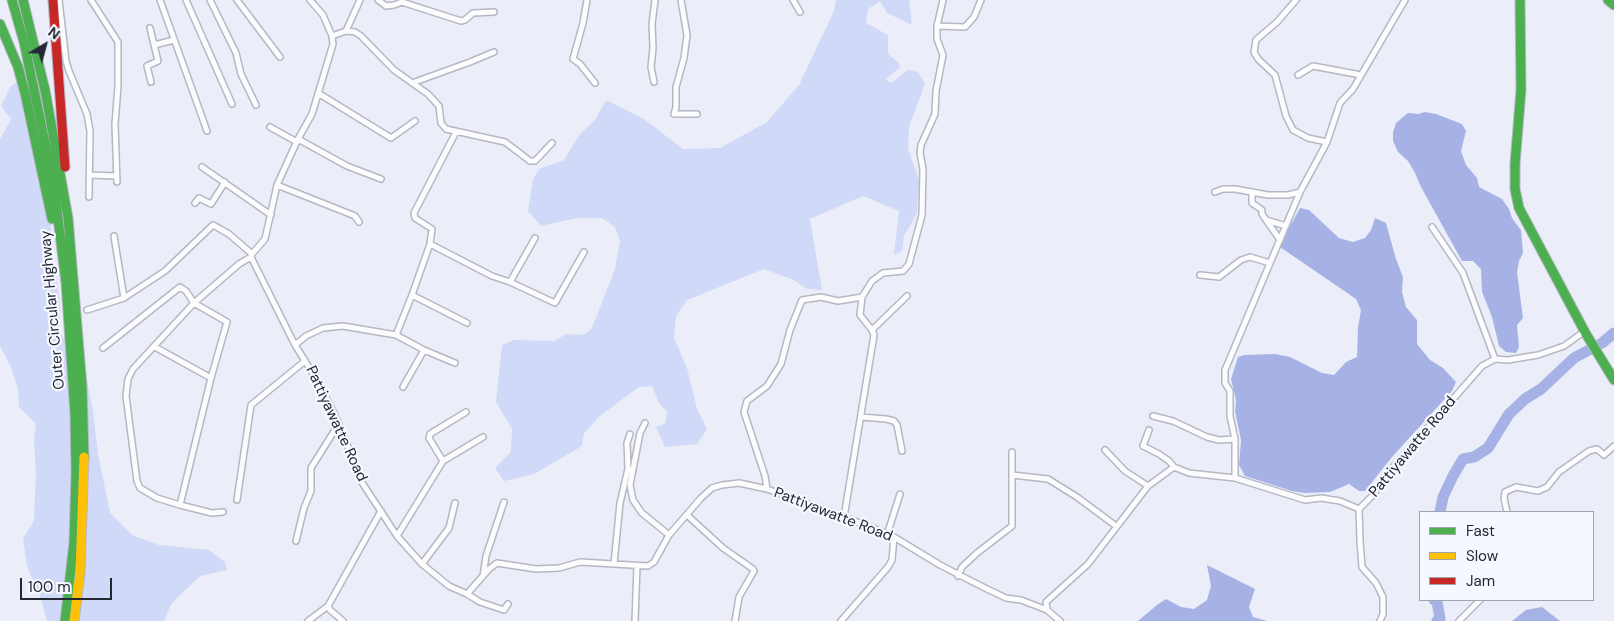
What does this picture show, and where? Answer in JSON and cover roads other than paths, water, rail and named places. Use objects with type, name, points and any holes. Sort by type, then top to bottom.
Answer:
[{"type":"main road","name":"Outer Circular Highway","points":[[12,0],[24,42],[54,186],[83,415],[84,474],[80,572],[74,621]]},
{"type":"main road","name":"Outer Circular Highway","points":[[23,0],[45,90],[68,218],[74,332],[76,491],[74,542],[65,621]]},
{"type":"main road","points":[[53,0],[68,218]]},
{"type":"main road","points":[[1520,0],[1521,90],[1515,164],[1515,189],[1519,208],[1614,380]]},
{"type":"main road","points":[[1608,0],[1614,4]]},
{"type":"main road","points":[[0,24],[18,67],[25,93],[66,283]]},
{"type":"street","points":[[60,0],[66,61],[87,114],[90,131],[89,197]]},
{"type":"street","points":[[91,0],[118,42],[118,86],[115,124],[117,182]]},
{"type":"street","points":[[160,0],[207,131]]},
{"type":"street","points":[[186,0],[232,104]]},
{"type":"street","points":[[210,0],[236,53],[241,74],[256,105]]},
{"type":"street","points":[[237,0],[280,57]]},
{"type":"street","points":[[223,512],[212,513],[180,505],[157,498],[140,488],[137,481],[126,396],[128,379],[133,369],[194,303],[251,255],[265,239],[277,185],[312,114],[333,44],[332,36],[323,15],[310,0]]},
{"type":"street","points":[[346,31],[360,0]]},
{"type":"street","points":[[378,0],[386,6],[394,6],[402,2],[461,21],[473,13],[494,12]]},
{"type":"street","points":[[587,0],[583,23],[572,59],[580,64],[596,83]]},
{"type":"street","points":[[654,82],[650,67],[653,48],[652,24],[655,0]]},
{"type":"street","points":[[681,0],[687,35],[684,58],[676,87],[674,114],[697,114]]},
{"type":"street","points":[[793,0],[800,12]]},
{"type":"street","points":[[844,517],[874,335],[860,315],[862,297],[872,281],[883,273],[902,271],[908,264],[922,215],[923,169],[920,153],[921,145],[935,114],[936,91],[943,55],[937,39],[936,26],[943,0]]},
{"type":"street","points":[[936,26],[965,27],[974,17],[981,0]]},
{"type":"street","points":[[1296,0],[1277,22],[1256,40],[1254,52],[1258,59],[1275,74],[1286,116],[1293,130],[1308,138],[1327,142]]},
{"type":"street","points":[[1235,478],[1235,439],[1230,416],[1230,392],[1225,383],[1225,370],[1300,192],[1327,142],[1340,103],[1353,90],[1406,0]]},
{"type":"street","points":[[150,28],[158,61],[147,66],[151,82]]},
{"type":"street","points":[[332,36],[346,31],[355,32],[361,36],[394,70],[428,94],[439,106],[441,123],[446,129],[505,142],[530,161],[535,161],[552,143]]},
{"type":"street","points":[[154,45],[174,40]]},
{"type":"street","points":[[412,83],[494,52]]},
{"type":"street","points":[[1298,74],[1313,66],[1361,74]]},
{"type":"street","points":[[318,93],[391,138],[415,121]]},
{"type":"street","points":[[270,127],[347,166],[380,179]]},
{"type":"street","points":[[396,335],[430,244],[432,229],[415,218],[414,213],[456,132]]},
{"type":"street","points":[[202,167],[271,215]]},
{"type":"street","points":[[90,175],[116,176]]},
{"type":"street","points":[[196,203],[199,198],[211,204],[225,182]]},
{"type":"street","points":[[277,185],[356,216],[359,222]]},
{"type":"street","points":[[1215,192],[1235,189],[1268,195],[1288,195],[1300,192]]},
{"type":"street","points":[[1252,192],[1252,203],[1262,210],[1262,214],[1280,240]]},
{"type":"street","points":[[1266,220],[1286,226]]},
{"type":"street","points":[[87,310],[124,298],[165,271],[213,225],[229,234],[251,255]]},
{"type":"street","points":[[1432,227],[1463,273],[1495,359],[1508,360],[1538,355],[1564,346],[1586,332]]},
{"type":"street","points":[[114,236],[124,298]]},
{"type":"street","points":[[510,282],[535,238]]},
{"type":"street","points":[[430,244],[492,276],[510,282],[555,303],[584,252]]},
{"type":"street","name":"Pattiyawatte Road","points":[[251,255],[295,345],[306,360],[334,413],[359,478],[398,536],[422,564],[449,586],[480,602],[504,610],[508,604]]},
{"type":"street","points":[[1200,276],[1219,277],[1241,260],[1250,257],[1270,263]]},
{"type":"street","points":[[102,348],[180,287],[186,291],[194,303],[227,322],[211,378],[180,505]]},
{"type":"street","points":[[412,295],[467,323]]},
{"type":"street","points":[[872,330],[907,296]]},
{"type":"street","points":[[767,489],[765,476],[744,412],[747,401],[767,386],[781,364],[790,330],[802,300],[821,297],[838,301],[862,297]]},
{"type":"street","points":[[295,345],[306,336],[323,328],[343,326],[396,335],[424,350],[455,363]]},
{"type":"street","points":[[155,347],[211,378]]},
{"type":"street","points":[[403,387],[424,350]]},
{"type":"street","name":"Pattiyawatte Road","points":[[1174,467],[1189,472],[1235,478],[1305,500],[1321,498],[1340,501],[1359,509],[1373,495],[1390,471],[1473,375],[1482,366],[1495,359]]},
{"type":"street","points":[[237,500],[252,405],[306,360]]},
{"type":"street","points":[[443,461],[429,438],[430,434],[466,412]]},
{"type":"street","points":[[1153,416],[1173,421],[1207,437],[1219,440],[1235,439]]},
{"type":"street","points":[[861,417],[894,421],[897,425],[902,451]]},
{"type":"street","points":[[645,423],[640,433],[630,485],[633,500],[642,514],[669,535]]},
{"type":"street","points":[[296,541],[304,508],[311,491],[311,468],[338,425]]},
{"type":"street","points":[[1047,610],[1046,602],[1088,564],[1148,486],[1174,467],[1159,454],[1143,446],[1149,430]]},
{"type":"street","points":[[614,564],[620,502],[628,469],[627,443],[630,434]]},
{"type":"street","points":[[398,536],[443,461],[483,437]]},
{"type":"street","points":[[1507,511],[1504,498],[1506,492],[1516,487],[1538,491],[1547,487],[1558,472],[1589,451],[1597,449],[1604,455],[1614,446]]},
{"type":"street","points":[[1105,450],[1126,471],[1148,486]]},
{"type":"street","points":[[958,576],[962,567],[977,553],[1012,526],[1012,452]]},
{"type":"street","points":[[1012,475],[1048,479],[1077,497],[1116,526]]},
{"type":"street","name":"Pattiyawatte Road","points":[[637,566],[648,566],[654,562],[669,535],[712,488],[722,485],[739,484],[767,489],[894,537],[958,576],[1006,598],[1021,600],[1047,610],[1060,621]]},
{"type":"street","points":[[887,535],[900,494]]},
{"type":"street","points":[[483,576],[486,556],[504,502]]},
{"type":"street","points":[[422,564],[449,528],[455,503]]},
{"type":"street","points":[[1359,509],[1362,568],[1376,583],[1383,597],[1383,614],[1380,621]]},
{"type":"street","points":[[308,621],[328,606],[381,510]]},
{"type":"street","points":[[687,515],[723,548],[753,568],[754,571],[739,597],[735,621]]},
{"type":"street","points":[[841,621],[888,567],[892,560],[894,537]]},
{"type":"street","points":[[467,594],[488,569],[497,563],[536,569],[558,568],[580,562],[637,566],[635,621]]},
{"type":"street","points":[[1459,621],[1479,601]]},
{"type":"street","points":[[328,606],[343,621]]},
{"type":"water","points":[[1425,112],[1462,124],[1466,131],[1461,151],[1466,165],[1477,178],[1479,187],[1502,199],[1521,230],[1523,253],[1517,272],[1523,318],[1517,325],[1519,347],[1516,353],[1506,352],[1499,346],[1492,317],[1482,292],[1481,269],[1473,261],[1462,261],[1415,173],[1408,161],[1398,152],[1393,141],[1396,123],[1408,113],[1418,114]]},
{"type":"water","points":[[1300,208],[1309,210],[1339,238],[1353,242],[1365,238],[1371,230],[1375,218],[1386,223],[1403,277],[1402,292],[1406,307],[1417,320],[1417,344],[1430,360],[1443,368],[1456,382],[1452,391],[1392,457],[1365,491],[1359,491],[1349,484],[1330,492],[1305,493],[1292,491],[1245,476],[1239,465],[1241,440],[1235,411],[1236,400],[1231,379],[1238,357],[1244,355],[1275,354],[1290,357],[1322,373],[1334,375],[1346,362],[1357,357],[1361,310],[1356,299],[1280,247]]},
{"type":"water","points":[[1207,565],[1255,589],[1249,607],[1253,617],[1267,621],[1138,621],[1166,599],[1181,607],[1194,609],[1207,600],[1211,586]]},
{"type":"water","points":[[1542,607],[1560,621],[1512,621],[1526,610]]},
{"type":"waterway","points":[[1440,511],[1443,497],[1463,459],[1474,457],[1488,448],[1509,414],[1525,399],[1541,389],[1574,358],[1602,343],[1614,333]]},
{"type":"waterway","points":[[1436,601],[1440,618],[1437,621]]}]
